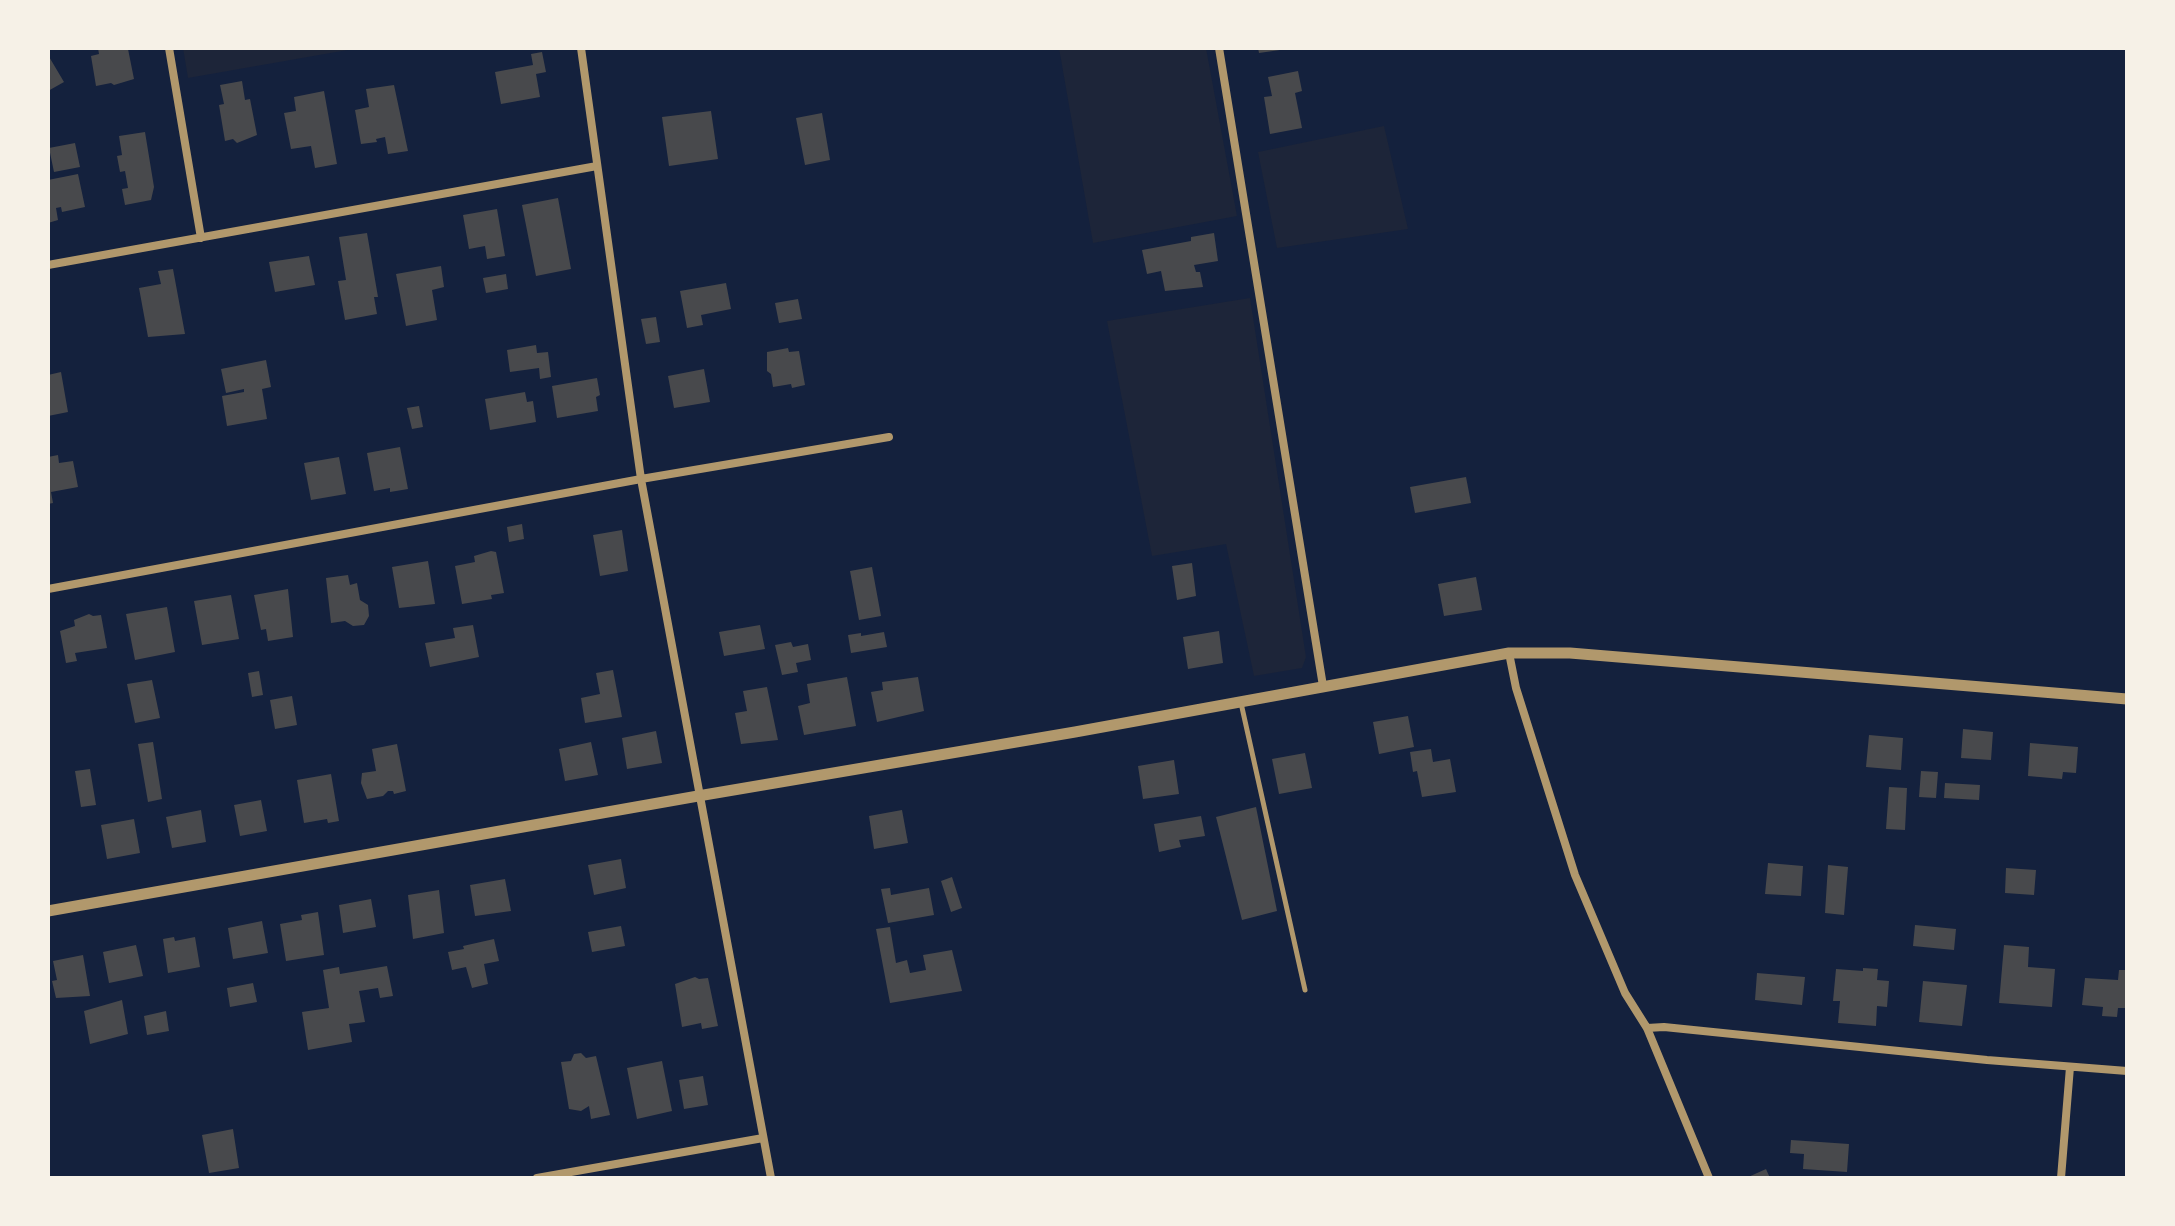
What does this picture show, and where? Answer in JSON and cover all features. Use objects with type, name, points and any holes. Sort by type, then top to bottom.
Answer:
[{"type":"street","points":[[169,48],[201,238]]},
{"type":"street","points":[[581,48],[641,479],[771,1178]]},
{"type":"street","points":[[1219,48],[1323,686]]},
{"type":"street","points":[[48,265],[597,166]]},
{"type":"street","points":[[48,589],[641,479],[889,437]]},
{"type":"street","points":[[48,911],[1059,735],[1509,653],[1537,651],[2127,699]]},
{"type":"street","points":[[1509,653],[1516,688],[1575,875],[1625,993],[1647,1028],[1709,1178]]},
{"type":"street","points":[[1647,1028],[1664,1027],[2127,1071]]},
{"type":"street","points":[[2061,1178],[2070,1067]]},
{"type":"street","points":[[537,1178],[763,1138]]},
{"type":"lane","points":[[1241,702],[1305,990]]},
{"type":"shaded area","points":[[183,48],[359,48],[188,78]]},
{"type":"shaded area","points":[[1059,48],[1206,48],[1237,216],[1093,243]]},
{"type":"shaded area","points":[[1384,126],[1408,229],[1277,248],[1258,152]]},
{"type":"shaded area","points":[[1250,298],[1306,657],[1302,668],[1254,676],[1226,544],[1152,556],[1107,321]]},
{"type":"building","points":[[98,48],[128,49],[134,79],[96,86],[91,56],[99,54]]},
{"type":"building","points":[[1258,48],[1280,48],[1280,50],[1259,53]]},
{"type":"building","points":[[542,52],[546,72],[536,74],[540,97],[501,104],[495,72],[533,65],[531,54]]},
{"type":"building","points":[[48,55],[64,82],[48,91]]},
{"type":"building","points":[[1298,71],[1302,91],[1295,93],[1302,128],[1270,134],[1264,97],[1272,96],[1268,77]]},
{"type":"building","points":[[242,81],[245,100],[250,99],[257,135],[237,143],[233,139],[225,141],[219,105],[224,104],[220,85]]},
{"type":"building","points":[[394,85],[408,151],[388,154],[385,137],[376,139],[377,142],[361,144],[355,110],[369,107],[366,89]]},
{"type":"building","points":[[324,91],[337,164],[315,168],[311,146],[291,149],[284,113],[296,111],[294,97]]},
{"type":"building","points":[[711,111],[718,159],[669,166],[662,117]]},
{"type":"building","points":[[822,113],[830,160],[805,165],[796,118]]},
{"type":"building","points":[[145,132],[154,187],[151,200],[125,205],[122,189],[128,188],[125,171],[120,172],[117,156],[122,155],[119,136]]},
{"type":"building","points":[[75,143],[80,167],[54,172],[49,148]]},
{"type":"building","points":[[78,174],[85,207],[62,212],[61,207],[56,208],[58,220],[48,223],[48,180]]},
{"type":"building","points":[[558,198],[571,269],[536,276],[522,205]]},
{"type":"building","points":[[497,209],[505,256],[487,259],[485,246],[469,249],[463,215]]},
{"type":"building","points":[[367,233],[378,297],[374,297],[377,314],[345,320],[338,281],[346,280],[339,237]]},
{"type":"building","points":[[1214,233],[1218,261],[1194,265],[1196,272],[1200,272],[1203,287],[1165,291],[1161,271],[1147,274],[1142,250],[1191,241],[1191,237]]},
{"type":"building","points":[[309,256],[315,285],[275,292],[269,262]]},
{"type":"building","points":[[441,266],[444,287],[432,290],[437,320],[406,326],[396,274]]},
{"type":"building","points":[[173,269],[185,334],[148,337],[139,288],[161,284],[158,271]]},
{"type":"building","points":[[506,274],[508,289],[486,293],[483,278]]},
{"type":"building","points":[[726,283],[731,309],[701,315],[703,325],[687,328],[680,291]]},
{"type":"building","points":[[798,299],[802,319],[779,323],[775,303]]},
{"type":"building","points":[[656,317],[660,342],[646,344],[641,319]]},
{"type":"building","points":[[536,345],[537,353],[548,352],[551,377],[540,379],[539,368],[510,372],[507,350]]},
{"type":"building","points":[[788,348],[789,352],[799,351],[805,385],[773,387],[771,374],[767,371],[767,352]]},
{"type":"building","points":[[266,360],[271,387],[262,389],[267,419],[227,426],[222,396],[244,392],[244,389],[226,393],[221,369]]},
{"type":"building","points":[[704,369],[710,402],[674,408],[668,376]]},
{"type":"building","points":[[61,372],[68,412],[48,416],[48,375]]},
{"type":"building","points":[[597,378],[600,395],[596,397],[598,411],[557,418],[552,386]]},
{"type":"building","points":[[525,392],[527,402],[533,401],[536,422],[490,430],[485,399]]},
{"type":"building","points":[[419,406],[423,427],[412,429],[407,408]]},
{"type":"building","points":[[400,447],[408,489],[374,491],[367,453]]},
{"type":"building","points":[[58,455],[59,463],[73,461],[78,487],[51,492],[53,503],[48,504],[48,457]]},
{"type":"building","points":[[339,457],[346,494],[311,500],[304,463]]},
{"type":"building","points":[[1466,477],[1471,503],[1415,513],[1410,487]]},
{"type":"building","points":[[522,524],[524,539],[509,542],[507,527]]},
{"type":"building","points":[[622,530],[628,571],[600,576],[593,535]]},
{"type":"building","points":[[496,552],[504,593],[491,595],[492,599],[462,604],[455,566],[475,562],[474,556]]},
{"type":"building","points":[[428,561],[435,604],[399,608],[392,567]]},
{"type":"building","points":[[1192,563],[1196,596],[1177,600],[1172,566]]},
{"type":"building","points":[[872,567],[881,616],[859,620],[850,571]]},
{"type":"building","points":[[348,575],[350,585],[357,583],[360,600],[368,605],[369,616],[364,625],[353,626],[345,621],[331,623],[326,578]]},
{"type":"building","points":[[1476,577],[1482,610],[1444,616],[1438,584]]},
{"type":"building","points":[[288,589],[293,637],[268,641],[266,629],[261,630],[254,595]]},
{"type":"building","points":[[231,595],[239,639],[202,645],[194,601]]},
{"type":"building","points":[[167,607],[175,652],[135,660],[126,614]]},
{"type":"building","points":[[89,614],[101,615],[107,648],[75,653],[77,661],[66,663],[60,631],[75,626],[74,620]]},
{"type":"building","points":[[473,625],[479,657],[430,667],[425,643],[455,638],[453,628]]},
{"type":"building","points":[[760,625],[765,649],[724,656],[719,632]]},
{"type":"building","points":[[1219,631],[1223,663],[1188,669],[1183,637]]},
{"type":"building","points":[[884,632],[887,647],[851,653],[848,635]]},
{"type":"building","points":[[791,642],[793,647],[808,644],[811,660],[796,663],[798,672],[782,675],[775,645]]},
{"type":"building","points":[[613,670],[622,717],[585,723],[581,698],[600,694],[596,673]]},
{"type":"building","points":[[259,671],[263,695],[252,697],[248,673]]},
{"type":"building","points":[[847,677],[856,726],[804,735],[798,706],[810,703],[807,684]]},
{"type":"building","points":[[918,677],[924,711],[877,722],[871,692],[883,690],[882,682]]},
{"type":"building","points":[[152,680],[160,718],[135,723],[127,684]]},
{"type":"building","points":[[767,687],[778,740],[741,744],[735,713],[747,711],[743,691]]},
{"type":"building","points":[[292,696],[297,725],[275,729],[270,700]]},
{"type":"building","points":[[1408,716],[1414,747],[1379,754],[1373,722]]},
{"type":"building","points":[[1963,729],[1993,732],[1991,760],[1961,758]]},
{"type":"building","points":[[656,731],[662,763],[627,769],[622,738]]},
{"type":"building","points":[[1869,735],[1903,738],[1901,770],[1866,767]]},
{"type":"building","points":[[153,742],[162,799],[148,802],[138,744]]},
{"type":"building","points":[[591,742],[598,775],[565,781],[559,749]]},
{"type":"building","points":[[2030,743],[2078,747],[2076,773],[2063,772],[2062,779],[2028,776]]},
{"type":"building","points":[[397,744],[406,791],[394,794],[388,791],[383,796],[367,799],[361,783],[362,773],[376,771],[372,749]]},
{"type":"building","points":[[1431,749],[1433,762],[1450,759],[1456,792],[1422,797],[1410,752]]},
{"type":"building","points":[[1305,753],[1312,788],[1279,794],[1272,759]]},
{"type":"building","points":[[1174,760],[1179,794],[1143,799],[1138,766]]},
{"type":"building","points":[[90,769],[96,805],[81,807],[75,771]]},
{"type":"building","points":[[1921,771],[1938,772],[1936,798],[1919,797]]},
{"type":"building","points":[[331,774],[339,821],[328,823],[327,819],[304,823],[297,780]]},
{"type":"building","points":[[1945,783],[1980,785],[1979,800],[1944,798]]},
{"type":"building","points":[[1889,787],[1907,788],[1905,830],[1886,829]]},
{"type":"building","points":[[261,800],[267,831],[240,836],[234,805]]},
{"type":"building","points":[[1256,807],[1277,911],[1242,920],[1216,817]]},
{"type":"building","points":[[201,810],[206,842],[172,848],[166,817]]},
{"type":"building","points":[[902,810],[908,843],[874,849],[869,816]]},
{"type":"building","points":[[1201,816],[1205,836],[1179,840],[1181,847],[1159,852],[1154,824]]},
{"type":"building","points":[[134,819],[140,853],[107,859],[101,825]]},
{"type":"building","points":[[621,859],[626,888],[594,895],[588,865]]},
{"type":"building","points":[[1768,863],[1803,866],[1801,896],[1765,894]]},
{"type":"building","points":[[1828,865],[1848,867],[1844,915],[1825,913]]},
{"type":"building","points":[[2006,868],[2036,870],[2034,895],[2005,893]]},
{"type":"building","points":[[952,877],[962,908],[951,912],[941,881]]},
{"type":"building","points":[[505,879],[511,911],[475,916],[470,885]]},
{"type":"building","points":[[890,888],[891,895],[929,888],[934,915],[888,923],[881,889]]},
{"type":"building","points":[[439,890],[444,933],[413,939],[408,895]]},
{"type":"building","points":[[371,899],[376,927],[343,933],[339,905]]},
{"type":"building","points":[[318,912],[324,955],[286,961],[280,924],[302,920],[301,915]]},
{"type":"building","points":[[262,921],[268,953],[233,959],[228,928]]},
{"type":"building","points":[[1915,925],[1956,929],[1954,950],[1913,946]]},
{"type":"building","points":[[621,926],[625,946],[592,952],[588,932]]},
{"type":"building","points":[[890,927],[896,963],[907,960],[910,973],[926,970],[923,955],[952,950],[962,991],[890,1003],[876,929]]},
{"type":"building","points":[[174,937],[175,941],[195,937],[200,967],[168,973],[163,939]]},
{"type":"building","points":[[494,939],[499,961],[484,964],[488,984],[472,988],[466,967],[452,970],[448,952]]},
{"type":"building","points":[[136,945],[143,976],[109,983],[103,952]]},
{"type":"building","points":[[2004,945],[2029,947],[2028,967],[2055,969],[2052,1007],[1999,1003]]},
{"type":"building","points":[[83,955],[90,996],[56,998],[52,981],[57,980],[53,961]]},
{"type":"building","points":[[387,966],[393,996],[380,998],[378,988],[359,991],[365,1022],[349,1024],[352,1042],[308,1050],[302,1012],[329,1008],[323,970],[339,967],[340,974]]},
{"type":"building","points":[[1863,968],[1878,969],[1877,980],[1889,981],[1887,1007],[1877,1006],[1876,1026],[1838,1023],[1840,1001],[1833,1001],[1836,969],[1863,971]]},
{"type":"building","points":[[2119,970],[2127,970],[2127,1008],[2118,1008],[2117,1017],[2102,1016],[2103,1007],[2082,1005],[2085,978],[2118,980]]},
{"type":"building","points":[[1757,973],[1805,977],[1802,1005],[1755,1000]]},
{"type":"building","points":[[695,977],[708,978],[718,1026],[702,1029],[701,1023],[682,1027],[675,984]]},
{"type":"building","points":[[1923,981],[1967,985],[1962,1026],[1919,1022]]},
{"type":"building","points":[[253,983],[257,1002],[230,1007],[227,988]]},
{"type":"building","points":[[122,1000],[128,1034],[90,1044],[84,1011]]},
{"type":"building","points":[[166,1011],[169,1031],[147,1035],[144,1016]]},
{"type":"building","points":[[581,1053],[586,1058],[596,1056],[610,1115],[591,1119],[589,1106],[581,1111],[569,1109],[561,1062],[571,1061],[574,1054]]},
{"type":"building","points":[[662,1061],[672,1111],[637,1119],[627,1068]]},
{"type":"building","points":[[703,1076],[708,1105],[684,1109],[679,1080]]},
{"type":"building","points":[[233,1129],[239,1168],[209,1173],[202,1135]]},
{"type":"building","points":[[1791,1140],[1849,1144],[1847,1172],[1803,1169],[1804,1154],[1790,1153]]},
{"type":"building","points":[[1766,1169],[1770,1178],[1746,1178]]}]
